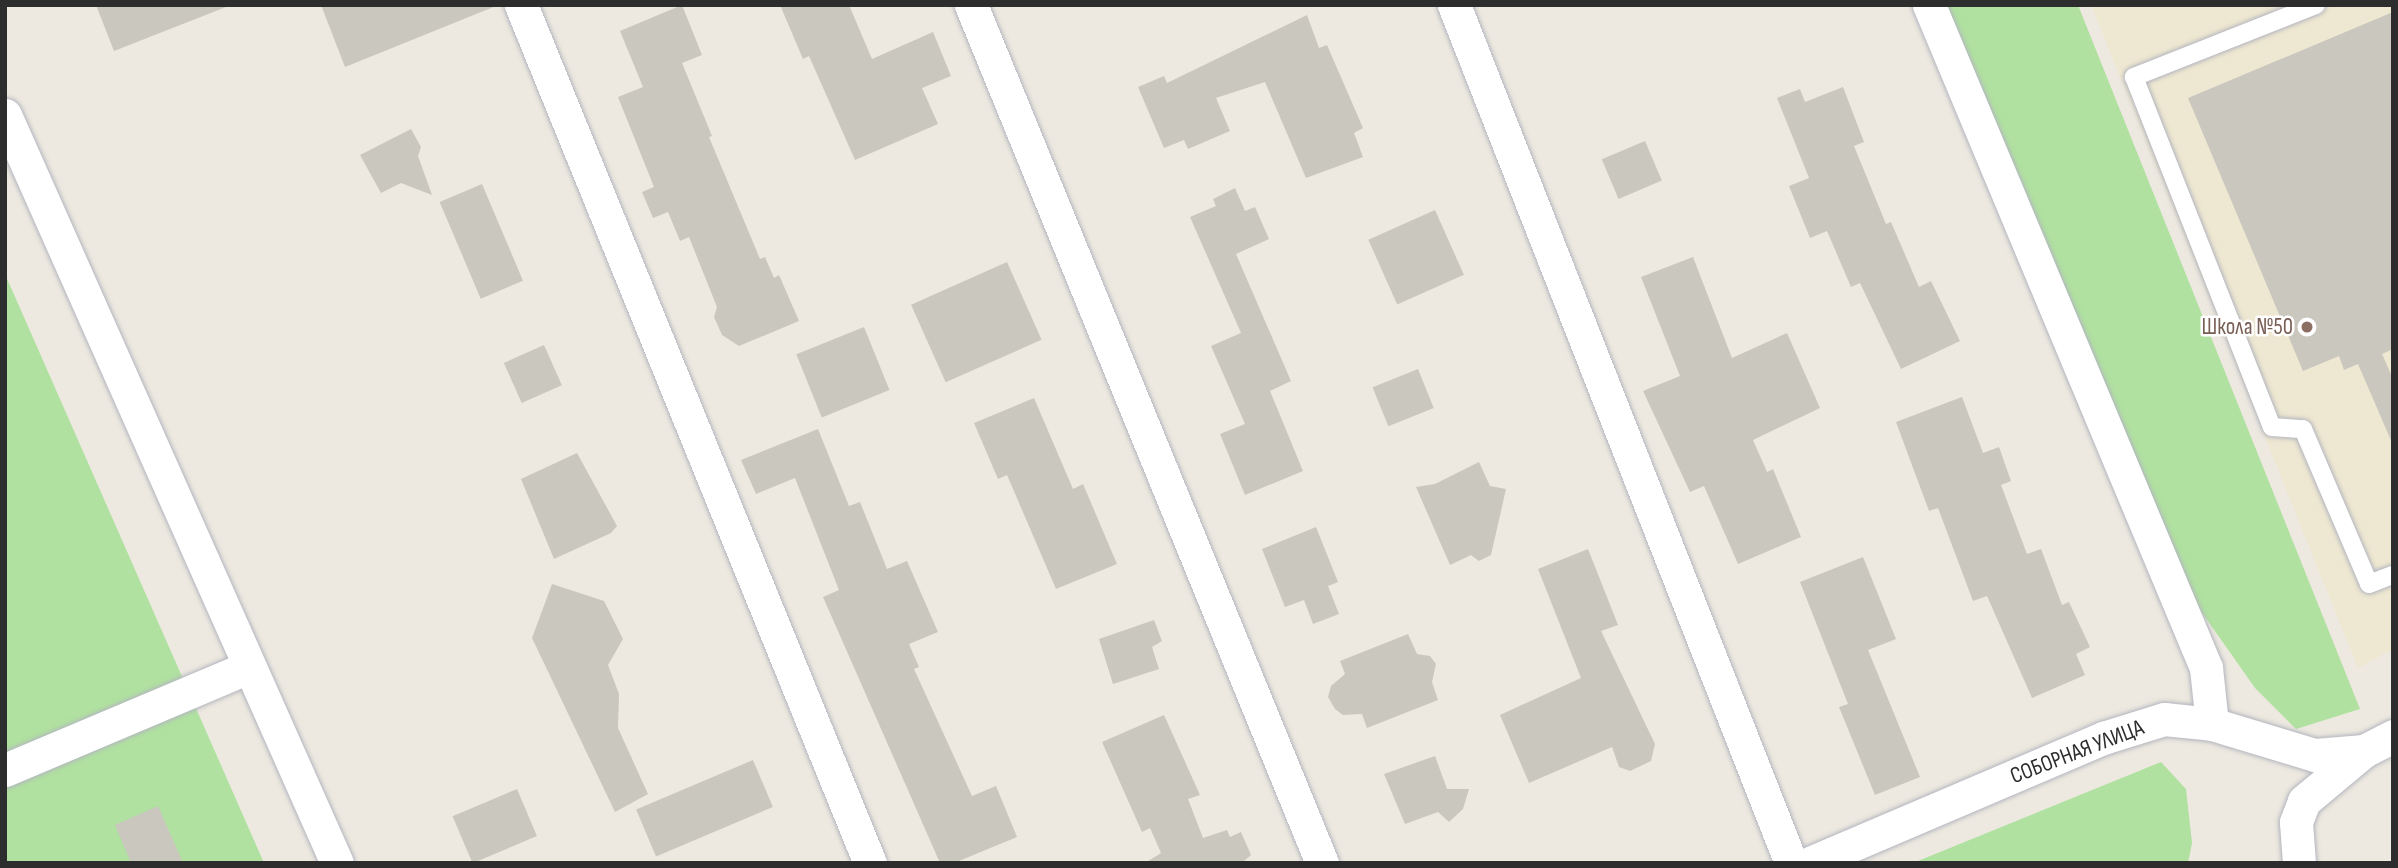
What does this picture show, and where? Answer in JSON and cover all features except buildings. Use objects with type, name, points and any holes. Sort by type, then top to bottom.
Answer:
[{"type":"street","points":[[522,5],[870,863]]},
{"type":"street","points":[[971,5],[1322,863]]},
{"type":"street","points":[[1454,5],[1791,863]]},
{"type":"street","points":[[1929,5],[2206,668],[2212,724]]},
{"type":"street","points":[[5,115],[337,863]]},
{"type":"street","points":[[5,770],[249,667]]},
{"type":"street","name":"СОБОРНАЯ УЛИЦА","points":[[1810,863],[2103,738],[2164,719],[2212,724],[2315,755],[2378,744]]},
{"type":"street","points":[[2299,863],[2296,822],[2304,801],[2378,744]]},
{"type":"lane","points":[[2316,5],[2134,77],[2272,427],[2303,429],[2370,584],[2393,575]]},
{"type":"shaded area","name":"Школа №50","points":[[2091,5],[2393,5],[2393,649],[2358,668]]},
{"type":"green space","points":[[1946,5],[2078,5],[2360,709],[2296,729],[2255,688],[2198,607]]},
{"type":"green space","points":[[5,274],[264,863],[5,863]]},
{"type":"green space","points":[[2161,762],[2186,789],[2192,843],[2188,863],[1913,863]]},
{"type":"place","name":"Школа №50","points":[[2307,327]]}]
